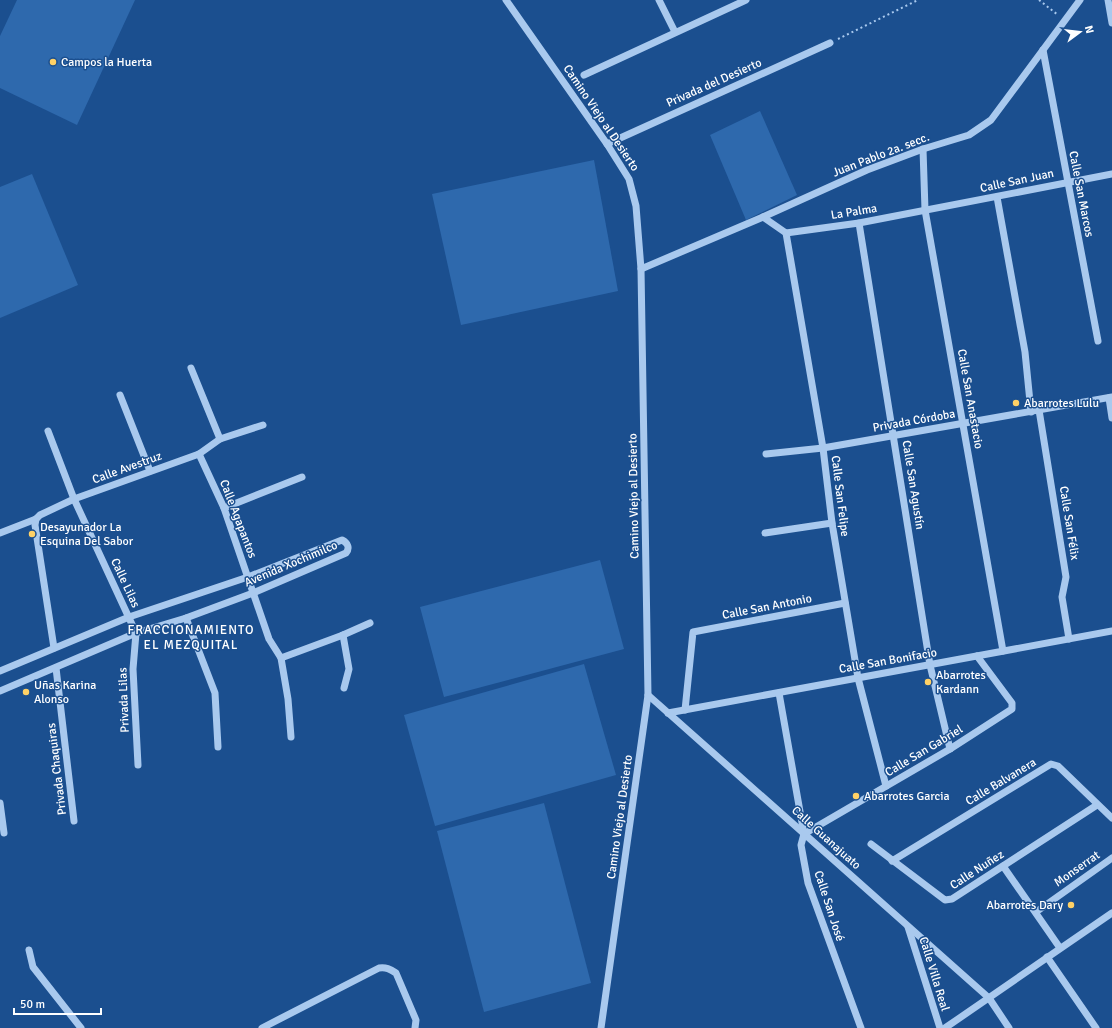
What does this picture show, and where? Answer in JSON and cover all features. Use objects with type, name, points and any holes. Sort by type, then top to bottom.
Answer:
[{"type":"street","name":"Camino Viejo al Desierto","points":[[506,0],[607,144],[629,179],[636,206],[641,270],[648,695],[601,1028]]},
{"type":"street","points":[[659,0],[675,32]]},
{"type":"street","points":[[584,75],[746,0]]},
{"type":"street","name":"Juan Pablo 2a. secc.","points":[[641,270],[867,170],[923,149],[969,135],[991,120],[1066,21],[1080,0]]},
{"type":"street","points":[[1108,0],[1112,23]]},
{"type":"street","name":"Privada del Desierto","points":[[607,144],[830,43]]},
{"type":"street","name":"Calle San Marcos","points":[[1043,50],[1098,341]]},
{"type":"street","name":"Calle San Anastacio","points":[[923,149],[926,210],[1003,651]]},
{"type":"street","name":"Calle San Juan","points":[[926,210],[1112,174]]},
{"type":"street","points":[[997,197],[1025,352],[1031,412]]},
{"type":"street","name":"La Palma","points":[[786,233],[859,224],[926,210]]},
{"type":"street","points":[[763,217],[786,233]]},
{"type":"street","name":"Calle San Agustín","points":[[859,224],[930,665],[950,749]]},
{"type":"street","name":"Calle San Felipe","points":[[786,233],[823,448],[832,523],[858,678],[886,786]]},
{"type":"street","points":[[191,368],[220,439]]},
{"type":"street","points":[[120,395],[150,471]]},
{"type":"street","points":[[1110,398],[1112,418]]},
{"type":"street","name":"Privada Córdoba","points":[[766,454],[823,448],[894,437],[1110,398]]},
{"type":"street","name":"Calle San Félix","points":[[1039,410],[1066,577],[1062,597],[1069,640]]},
{"type":"street","name":"Calle Avestruz","points":[[0,533],[36,519],[40,515],[74,499],[200,454],[220,439],[263,425]]},
{"type":"street","name":"Calle Lilas","points":[[48,431],[74,499],[136,633]]},
{"type":"street","name":"Calle Agapantos","points":[[200,454],[224,508],[269,639],[281,658]]},
{"type":"street","points":[[224,508],[302,477]]},
{"type":"street","points":[[36,519],[35,525],[54,648]]},
{"type":"street","points":[[765,533],[832,523]]},
{"type":"street","name":"Avenida Xochimilco","points":[[0,671],[129,617],[248,577],[342,540],[347,544],[348,547],[346,553],[253,593],[186,618],[136,633],[0,691]]},
{"type":"street","name":"Calle San Antonio","points":[[685,710],[693,632],[845,603]]},
{"type":"street","points":[[186,618],[215,693],[218,748]]},
{"type":"street","points":[[291,737],[288,699],[281,658],[343,635],[370,623]]},
{"type":"street","name":"Calle San Bonifacio","points":[[668,713],[1112,632]]},
{"type":"street","name":"Privada Lilas","points":[[136,633],[133,669],[138,766]]},
{"type":"street","points":[[343,635],[349,669],[344,688]]},
{"type":"street","name":"Calle San Gabriel","points":[[804,834],[950,749],[1012,709],[1012,703],[977,656]]},
{"type":"street","name":"Privada Chaquiras","points":[[56,668],[74,820]]},
{"type":"street","name":"Calle San José","points":[[779,693],[804,834],[801,845],[808,883],[861,1028]]},
{"type":"street","name":"Calle Guanajuato","points":[[648,695],[989,998],[1009,1028]]},
{"type":"street","name":"Calle Balvanera","points":[[892,861],[1051,764],[1058,766],[1112,818]]},
{"type":"street","points":[[0,803],[4,833]]},
{"type":"street","name":"Calle Nuñez","points":[[872,844],[944,900],[952,899],[1097,805]]},
{"type":"street","name":"Monserrat","points":[[1036,912],[1112,858]]},
{"type":"street","points":[[1003,866],[1060,948]]},
{"type":"street","points":[[945,1028],[1060,948],[1111,916]]},
{"type":"street","name":"Calle Villa Real","points":[[908,926],[940,1028]]},
{"type":"street","points":[[28,950],[33,967],[81,1028]]},
{"type":"street","points":[[1047,958],[1096,1028]]},
{"type":"street","points":[[262,1028],[379,968],[385,967],[396,974],[416,1020],[415,1028]]},
{"type":"path","points":[[830,43],[918,0]]},
{"type":"path","points":[[1039,0],[1066,21]]},
{"type":"shaded area","name":"Campos la Huerta","points":[[17,0],[135,0],[77,125],[0,88],[0,36]]},
{"type":"shaded area","points":[[760,111],[797,195],[746,220],[710,135]]},
{"type":"shaded area","points":[[594,160],[618,291],[461,325],[432,194]]},
{"type":"shaded area","points":[[32,174],[78,285],[0,318],[0,187]]},
{"type":"shaded area","points":[[600,560],[624,649],[444,697],[420,607]]},
{"type":"shaded area","points":[[584,664],[616,775],[435,826],[404,715]]},
{"type":"shaded area","points":[[544,803],[591,983],[484,1012],[437,831]]},
{"type":"place","name":"Campos la Huerta","points":[[53,62]]},
{"type":"place","name":"Abarrotes Lulu","points":[[1016,403]]},
{"type":"place","name":"Desayunador La Esquina Del Sabor","points":[[32,534]]},
{"type":"place","name":"Abarrotes Kardann","points":[[928,682]]},
{"type":"place","name":"Uñas Karina Alonso","points":[[26,692]]},
{"type":"place","name":"Abarrotes Garcia","points":[[856,796]]},
{"type":"place","name":"Abarrotes Dary","points":[[1071,905]]},
{"type":"district","name":"FRACCIONAMIENTO EL MEZQUITAL","points":[[191,638]]}]
